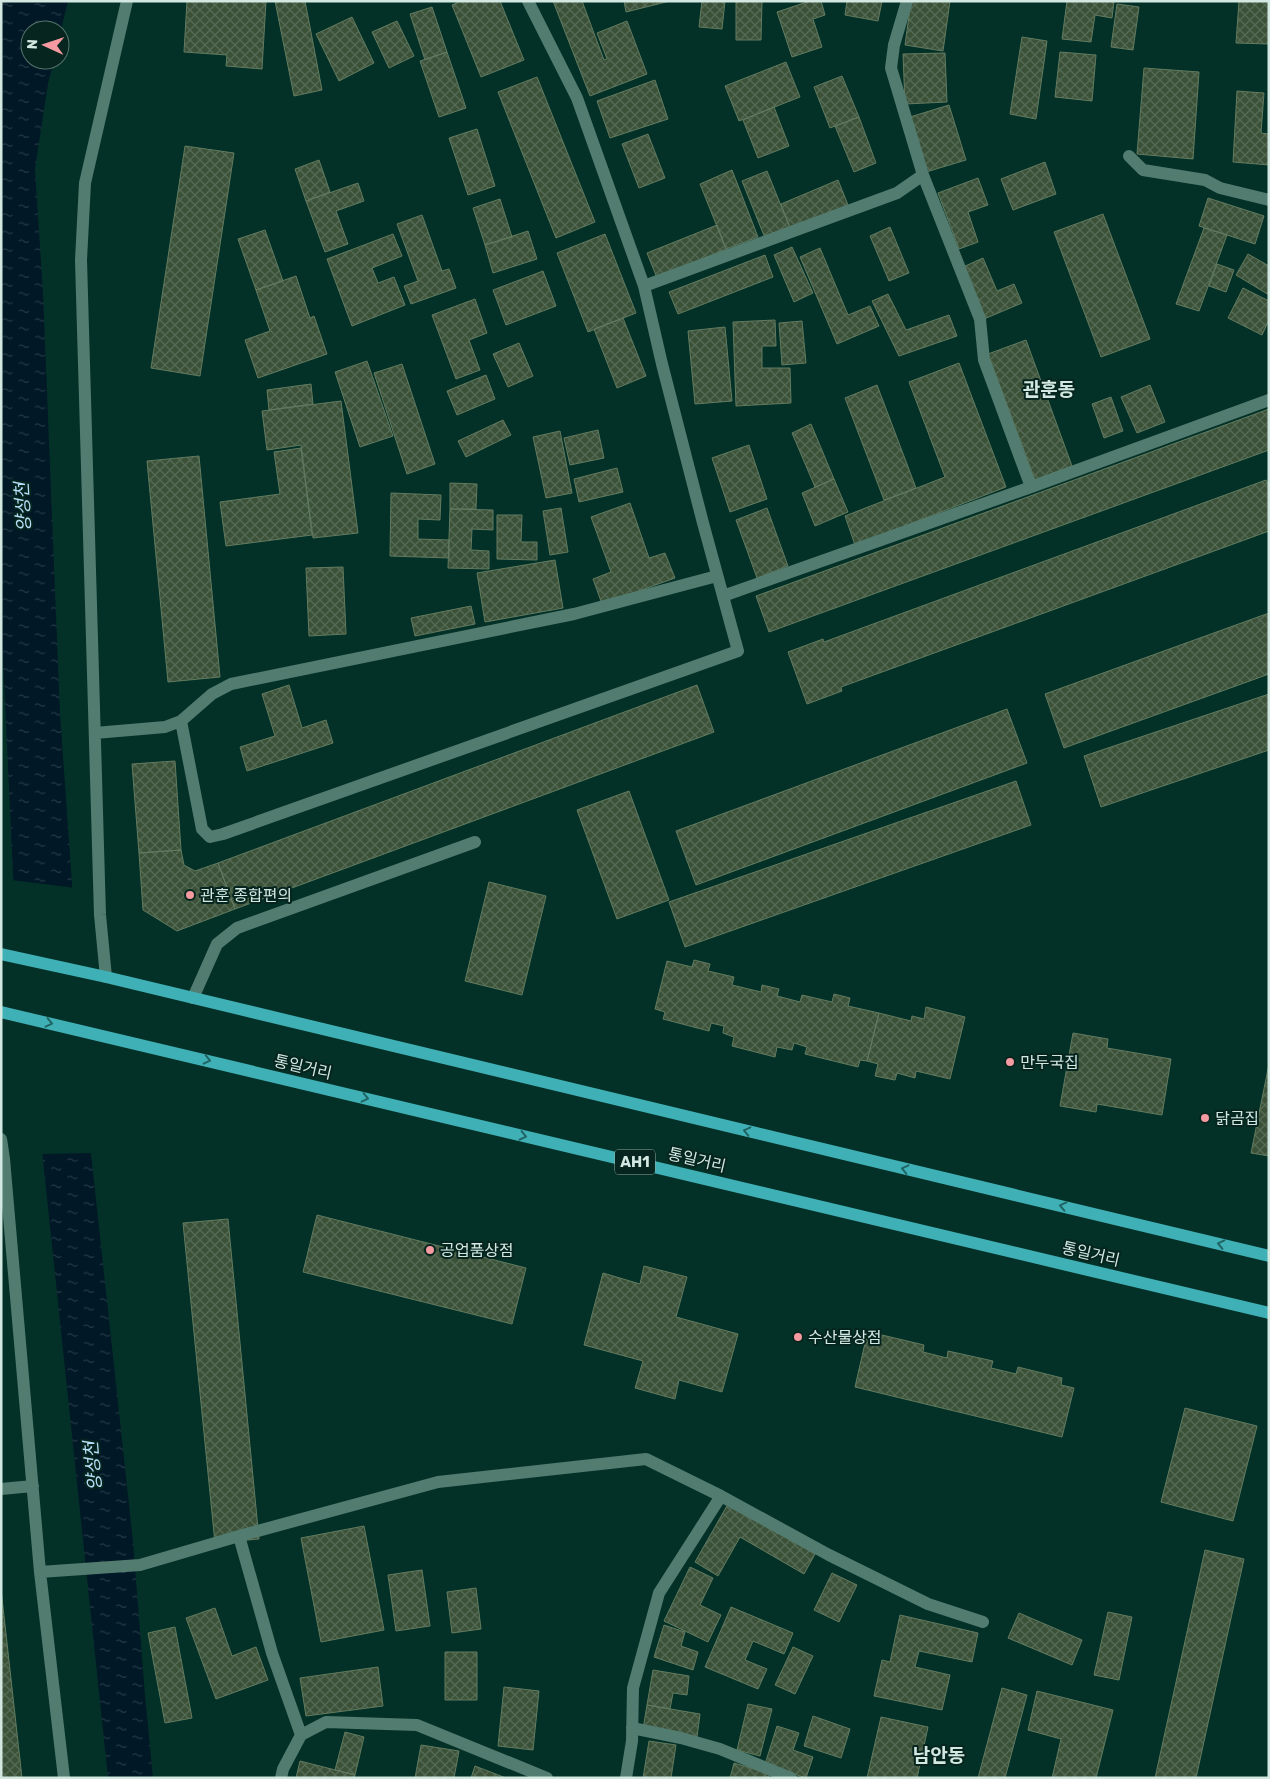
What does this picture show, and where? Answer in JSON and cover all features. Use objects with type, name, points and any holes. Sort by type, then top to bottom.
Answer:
[{"type":"main road","points":[[1,954],[193,998],[1269,1256]]},
{"type":"main road","name":"통일거리","points":[[1,1012],[1269,1313]]},
{"type":"street","points":[[106,978],[100,915],[81,260],[85,183],[127,1]]},
{"type":"street","points":[[181,721],[202,828],[210,836],[233,831],[738,651],[662,364],[644,286],[577,98],[528,1]]},
{"type":"street","points":[[907,1],[894,45],[891,68],[923,175],[980,319],[984,360],[1031,487]]},
{"type":"street","points":[[1129,156],[1143,170],[1205,180],[1220,188],[1269,200]]},
{"type":"street","points":[[644,286],[897,193],[923,175]]},
{"type":"street","points":[[723,596],[1269,400]]},
{"type":"street","points":[[95,733],[165,727],[181,721],[212,694],[231,684],[574,614],[717,576]]},
{"type":"street","points":[[193,998],[217,944],[237,928],[475,842]]},
{"type":"street","points":[[1,1140],[40,1572],[64,1778]]},
{"type":"street","points":[[40,1572],[140,1566],[239,1536],[438,1482],[646,1459],[721,1496],[828,1555],[928,1604],[983,1622]]},
{"type":"street","points":[[1,1489],[33,1486]]},
{"type":"street","points":[[626,1778],[632,1741],[633,1688],[659,1593],[721,1496]]},
{"type":"street","points":[[239,1536],[272,1653],[301,1735]]},
{"type":"street","points":[[281,1778],[283,1769],[301,1735],[326,1722],[417,1725],[547,1778]]},
{"type":"street","points":[[632,1728],[681,1738],[720,1749],[791,1778]]},
{"type":"water","name":"양성천","points":[[1,1],[68,1],[63,20],[20,20],[20,70],[52,70],[35,169],[43,293],[60,713],[91,1153],[133,1541],[153,1778],[108,1778],[13,875],[1,618]]},
{"type":"pier","points":[[11,880],[76,888],[94,1153],[39,1154]]},
{"type":"building","points":[[187,1],[266,1],[262,69],[226,66],[227,55],[184,52]]},
{"type":"building","points":[[275,1],[305,1],[322,90],[294,96]]},
{"type":"building","points":[[461,1],[500,1],[524,60],[481,77],[452,5]]},
{"type":"building","points":[[553,1],[582,1],[604,60],[607,59],[597,33],[627,21],[647,74],[590,96]]},
{"type":"building","points":[[624,1],[670,1],[626,12]]},
{"type":"building","points":[[702,1],[725,1],[722,29],[699,27]]},
{"type":"building","points":[[736,1],[762,1],[761,40],[736,40]]},
{"type":"building","points":[[810,1],[821,1],[825,15],[813,19],[822,47],[792,57],[777,12]]},
{"type":"building","points":[[847,1],[882,1],[878,21],[845,15]]},
{"type":"building","points":[[911,1],[950,1],[943,51],[905,45]]},
{"type":"building","points":[[1067,1],[1114,1],[1112,18],[1095,15],[1091,42],[1062,39]]},
{"type":"building","points":[[1239,1],[1269,1],[1269,44],[1236,43]]},
{"type":"building","points":[[1117,4],[1139,7],[1133,50],[1111,47]]},
{"type":"building","points":[[432,7],[447,52],[425,60],[410,14]]},
{"type":"building","points":[[352,17],[374,63],[339,81],[316,34]]},
{"type":"building","points":[[397,21],[414,56],[389,68],[372,32]]},
{"type":"building","points":[[1022,37],[1047,41],[1036,119],[1010,114]]},
{"type":"building","points":[[447,52],[466,108],[439,117],[420,61]]},
{"type":"building","points":[[1060,52],[1096,55],[1092,101],[1055,97]]},
{"type":"building","points":[[945,53],[947,102],[905,104],[903,54]]},
{"type":"building","points":[[786,62],[800,97],[739,121],[725,86]]},
{"type":"building","points":[[1144,68],[1199,72],[1193,159],[1137,154]]},
{"type":"building","points":[[842,76],[859,117],[830,128],[814,87]]},
{"type":"building","points":[[537,77],[595,222],[556,238],[498,92]]},
{"type":"building","points":[[655,80],[668,119],[610,138],[597,101]]},
{"type":"building","points":[[1237,91],[1264,93],[1261,133],[1269,134],[1269,165],[1233,162]]},
{"type":"building","points":[[949,105],[966,160],[926,172],[910,117]]},
{"type":"building","points":[[774,107],[789,146],[758,158],[743,120]]},
{"type":"building","points":[[859,117],[876,163],[854,172],[835,126]]},
{"type":"building","points":[[477,129],[495,186],[468,195],[449,138]]},
{"type":"building","points":[[648,134],[665,178],[639,188],[622,144]]},
{"type":"building","points":[[185,146],[234,153],[200,376],[151,368]]},
{"type":"building","points":[[319,160],[330,192],[306,201],[295,169]]},
{"type":"building","points":[[1045,162],[1056,194],[1013,210],[1001,179]]},
{"type":"building","points":[[732,170],[758,237],[726,249],[700,184]]},
{"type":"building","points":[[767,171],[790,228],[765,238],[742,181]]},
{"type":"building","points":[[978,178],[988,205],[968,212],[978,242],[959,249],[938,193]]},
{"type":"building","points":[[838,180],[848,205],[790,228],[781,204]]},
{"type":"building","points":[[358,183],[364,201],[336,211],[348,244],[325,252],[306,201]]},
{"type":"building","points":[[1208,198],[1264,216],[1255,244],[1199,226]]},
{"type":"building","points":[[500,199],[512,237],[485,245],[473,208]]},
{"type":"building","points":[[1103,214],[1150,339],[1101,357],[1054,232]]},
{"type":"building","points":[[422,215],[442,271],[449,269],[456,288],[411,304],[404,286],[418,281],[397,224]]},
{"type":"building","points":[[717,225],[726,249],[657,278],[647,253]]},
{"type":"building","points":[[890,227],[909,273],[889,281],[870,236]]},
{"type":"building","points":[[1204,228],[1227,235],[1199,311],[1176,304]]},
{"type":"building","points":[[265,230],[283,281],[256,290],[238,239]]},
{"type":"building","points":[[528,231],[537,259],[493,273],[485,245]]},
{"type":"building","points":[[393,234],[402,256],[372,268],[378,283],[394,277],[405,305],[352,326],[327,259]]},
{"type":"building","points":[[605,234],[636,313],[588,332],[557,253]]},
{"type":"building","points":[[792,247],[813,293],[794,302],[774,255]]},
{"type":"building","points":[[820,248],[848,315],[870,306],[879,326],[837,344],[800,257]]},
{"type":"building","points":[[1248,254],[1269,266],[1269,295],[1236,275]]},
{"type":"building","points":[[765,255],[773,277],[678,314],[669,292]]},
{"type":"building","points":[[983,258],[997,291],[1014,284],[1022,303],[984,319],[963,267]]},
{"type":"building","points":[[1217,264],[1234,270],[1226,292],[1209,286]]},
{"type":"building","points":[[543,271],[556,306],[506,325],[493,290]]},
{"type":"building","points":[[296,276],[310,318],[314,316],[327,354],[258,378],[245,340],[270,331],[256,290]]},
{"type":"building","points":[[1243,288],[1269,301],[1269,320],[1262,335],[1228,318]]},
{"type":"building","points":[[888,294],[906,330],[949,315],[957,336],[899,356],[872,301]]},
{"type":"building","points":[[475,299],[487,333],[469,340],[480,370],[456,379],[432,315]]},
{"type":"building","points":[[623,318],[646,376],[617,388],[594,329]]},
{"type":"building","points":[[775,320],[776,346],[762,346],[762,368],[790,368],[791,403],[736,406],[733,322]]},
{"type":"building","points":[[802,321],[806,363],[782,365],[779,323]]},
{"type":"building","points":[[725,327],[732,401],[695,404],[688,331]]},
{"type":"building","points":[[1026,340],[1072,466],[1035,480],[988,354]]},
{"type":"building","points":[[519,343],[533,376],[508,387],[493,354]]},
{"type":"building","points":[[367,361],[393,436],[360,447],[335,372]]},
{"type":"building","points":[[959,363],[1006,487],[855,545],[845,516],[945,477],[909,382]]},
{"type":"building","points":[[402,364],[435,464],[407,474],[374,373]]},
{"type":"building","points":[[486,375],[495,399],[457,415],[447,391]]},
{"type":"building","points":[[311,384],[313,404],[269,410],[267,390]]},
{"type":"building","points":[[877,385],[916,488],[884,500],[845,398]]},
{"type":"building","points":[[1150,385],[1165,422],[1137,433],[1121,397]]},
{"type":"building","points":[[1111,397],[1123,431],[1104,438],[1092,404]]},
{"type":"building","points":[[341,401],[358,533],[313,538],[301,445],[267,450],[262,411]]},
{"type":"building","points":[[1269,409],[1269,450],[769,632],[756,596]]},
{"type":"building","points":[[503,420],[511,435],[466,457],[458,441]]},
{"type":"building","points":[[811,424],[834,479],[815,487],[792,433]]},
{"type":"building","points":[[598,430],[604,458],[570,465],[564,438]]},
{"type":"building","points":[[560,431],[572,493],[546,498],[533,437]]},
{"type":"building","points":[[749,445],[767,499],[730,512],[712,458]]},
{"type":"building","points":[[301,448],[312,535],[226,546],[220,502],[280,494],[274,452]]},
{"type":"building","points":[[199,456],[220,677],[168,682],[147,461]]},
{"type":"building","points":[[617,468],[623,492],[579,502],[574,479]]},
{"type":"building","points":[[834,479],[848,512],[815,526],[802,493]]},
{"type":"building","points":[[1266,480],[1269,486],[1269,531],[841,687],[842,691],[807,704],[788,652],[823,639],[824,642]]},
{"type":"building","points":[[450,483],[477,484],[476,509],[450,509]]},
{"type":"building","points":[[391,493],[441,495],[440,520],[418,519],[418,539],[449,540],[449,558],[390,556]]},
{"type":"building","points":[[630,503],[649,558],[665,553],[675,578],[602,604],[593,579],[611,572],[591,517]]},
{"type":"building","points":[[561,508],[568,552],[550,555],[543,511]]},
{"type":"building","points":[[767,508],[788,566],[757,578],[736,520]]},
{"type":"building","points":[[450,509],[493,510],[493,530],[472,529],[471,550],[489,551],[489,569],[448,568]]},
{"type":"building","points":[[497,515],[522,515],[521,542],[537,542],[537,560],[497,559]]},
{"type":"building","points":[[555,560],[563,608],[485,622],[477,573]]},
{"type":"building","points":[[343,567],[346,634],[309,636],[306,568]]},
{"type":"building","points":[[471,606],[475,624],[415,636],[411,618]]},
{"type":"building","points":[[1269,613],[1269,674],[1064,748],[1045,694]]},
{"type":"building","points":[[289,685],[302,728],[326,720],[333,743],[247,771],[240,747],[275,736],[262,694]]},
{"type":"building","points":[[697,685],[714,732],[235,909],[218,863]]},
{"type":"building","points":[[1269,694],[1269,750],[1101,807],[1084,756]]},
{"type":"building","points":[[1007,709],[1027,763],[696,885],[676,831]]},
{"type":"building","points":[[175,761],[181,850],[139,853],[132,764]]},
{"type":"building","points":[[1016,781],[1031,825],[685,947],[669,902]]},
{"type":"building","points":[[629,791],[669,900],[617,919],[577,810]]},
{"type":"building","points":[[181,850],[184,865],[195,871],[218,863],[235,909],[177,931],[143,910],[139,853]]},
{"type":"building","points":[[489,882],[546,896],[522,995],[465,981]]},
{"type":"building","points":[[694,960],[710,964],[708,971],[734,977],[732,985],[761,992],[762,985],[779,989],[777,996],[800,1002],[802,995],[832,1002],[834,994],[850,998],[848,1006],[879,1013],[867,1061],[860,1060],[858,1067],[805,1054],[807,1047],[794,1043],[792,1050],[777,1047],[775,1057],[732,1046],[734,1037],[723,1033],[724,1026],[711,1023],[709,1031],[663,1019],[665,1012],[655,1009],[667,961],[692,967]]},
{"type":"building","points":[[926,1007],[965,1017],[950,1079],[916,1071],[915,1078],[897,1073],[895,1080],[875,1076],[878,1064],[867,1061],[879,1013],[911,1021],[912,1016],[924,1019]]},
{"type":"building","points":[[1073,1033],[1108,1039],[1107,1048],[1171,1059],[1162,1115],[1097,1104],[1096,1112],[1060,1106]]},
{"type":"building","points":[[1269,1064],[1269,1156],[1251,1153]]},
{"type":"building","points":[[317,1215],[526,1268],[512,1324],[303,1272]]},
{"type":"building","points":[[228,1219],[259,1539],[215,1543],[183,1223]]},
{"type":"building","points":[[644,1266],[687,1277],[676,1317],[738,1334],[722,1392],[679,1380],[675,1399],[635,1388],[643,1361],[584,1345],[603,1273],[640,1284]]},
{"type":"building","points":[[882,1335],[924,1345],[923,1352],[947,1358],[948,1351],[993,1361],[991,1368],[1016,1374],[1018,1367],[1062,1378],[1061,1385],[1074,1388],[1062,1437],[855,1387],[866,1339],[880,1342]]},
{"type":"building","points":[[1185,1408],[1257,1426],[1233,1521],[1161,1502]]},
{"type":"building","points":[[728,1504],[815,1554],[804,1574],[740,1537],[718,1576],[695,1562]]},
{"type":"building","points":[[364,1526],[384,1630],[321,1642],[301,1538]]},
{"type":"building","points":[[1205,1550],[1244,1559],[1196,1778],[1155,1778]]},
{"type":"building","points":[[690,1567],[713,1578],[700,1605],[721,1615],[708,1642],[664,1621]]},
{"type":"building","points":[[422,1570],[430,1626],[396,1631],[388,1575]]},
{"type":"building","points":[[832,1573],[857,1585],[839,1622],[814,1610]]},
{"type":"building","points":[[476,1588],[481,1629],[452,1633],[447,1592]]},
{"type":"building","points":[[1,1589],[22,1778],[1,1778]]},
{"type":"building","points":[[731,1607],[793,1633],[784,1654],[753,1641],[745,1660],[767,1669],[758,1689],[705,1667]]},
{"type":"building","points":[[215,1608],[232,1656],[256,1647],[268,1680],[216,1699],[186,1618]]},
{"type":"building","points":[[1108,1612],[1132,1617],[1119,1680],[1094,1675]]},
{"type":"building","points":[[1019,1613],[1082,1640],[1072,1665],[1008,1638]]},
{"type":"building","points":[[900,1615],[978,1633],[972,1662],[919,1651],[915,1667],[950,1675],[942,1710],[874,1696],[882,1660],[890,1662]]},
{"type":"building","points":[[664,1625],[685,1632],[681,1646],[698,1652],[693,1670],[654,1657]]},
{"type":"building","points":[[175,1627],[192,1718],[165,1723],[148,1633]]},
{"type":"building","points":[[793,1647],[813,1656],[795,1694],[775,1685]]},
{"type":"building","points":[[445,1652],[477,1652],[477,1700],[445,1700]]},
{"type":"building","points":[[378,1667],[383,1706],[306,1716],[300,1678]]},
{"type":"building","points":[[653,1670],[689,1676],[687,1695],[673,1693],[670,1709],[647,1705]]},
{"type":"building","points":[[504,1687],[539,1691],[533,1750],[498,1746]]},
{"type":"building","points":[[1002,1688],[1027,1695],[1005,1778],[978,1778]]},
{"type":"building","points":[[1037,1691],[1113,1710],[1096,1778],[1052,1778],[1061,1739],[1028,1730]]},
{"type":"building","points":[[748,1704],[772,1709],[760,1756],[737,1750]]},
{"type":"building","points":[[647,1705],[700,1714],[697,1737],[643,1729]]},
{"type":"building","points":[[813,1716],[850,1729],[841,1758],[804,1746]]},
{"type":"building","points":[[881,1717],[928,1727],[917,1778],[867,1778]]},
{"type":"building","points":[[777,1726],[799,1733],[793,1750],[813,1757],[806,1778],[765,1764]]},
{"type":"building","points":[[345,1732],[364,1737],[355,1775],[335,1770]]},
{"type":"building","points":[[649,1741],[676,1745],[671,1778],[643,1778]]},
{"type":"building","points":[[421,1745],[459,1751],[454,1778],[415,1778]]},
{"type":"building","points":[[300,1761],[355,1775],[354,1778],[296,1778]]},
{"type":"building","points":[[734,1763],[770,1774],[768,1778],[730,1778]]},
{"type":"building","points":[[475,1766],[506,1778],[471,1778]]},
{"type":"place","name":"관훈 종합편의","points":[[190,895]]},
{"type":"place","name":"만두국집","points":[[1010,1062]]},
{"type":"place","name":"닭곰집","points":[[1205,1118]]},
{"type":"place","name":"공업품상점","points":[[430,1250]]},
{"type":"place","name":"수산물상점","points":[[798,1337]]},
{"type":"district","name":"관훈동","points":[[1049,389]]},
{"type":"district","name":"남안동","points":[[939,1755]]}]
